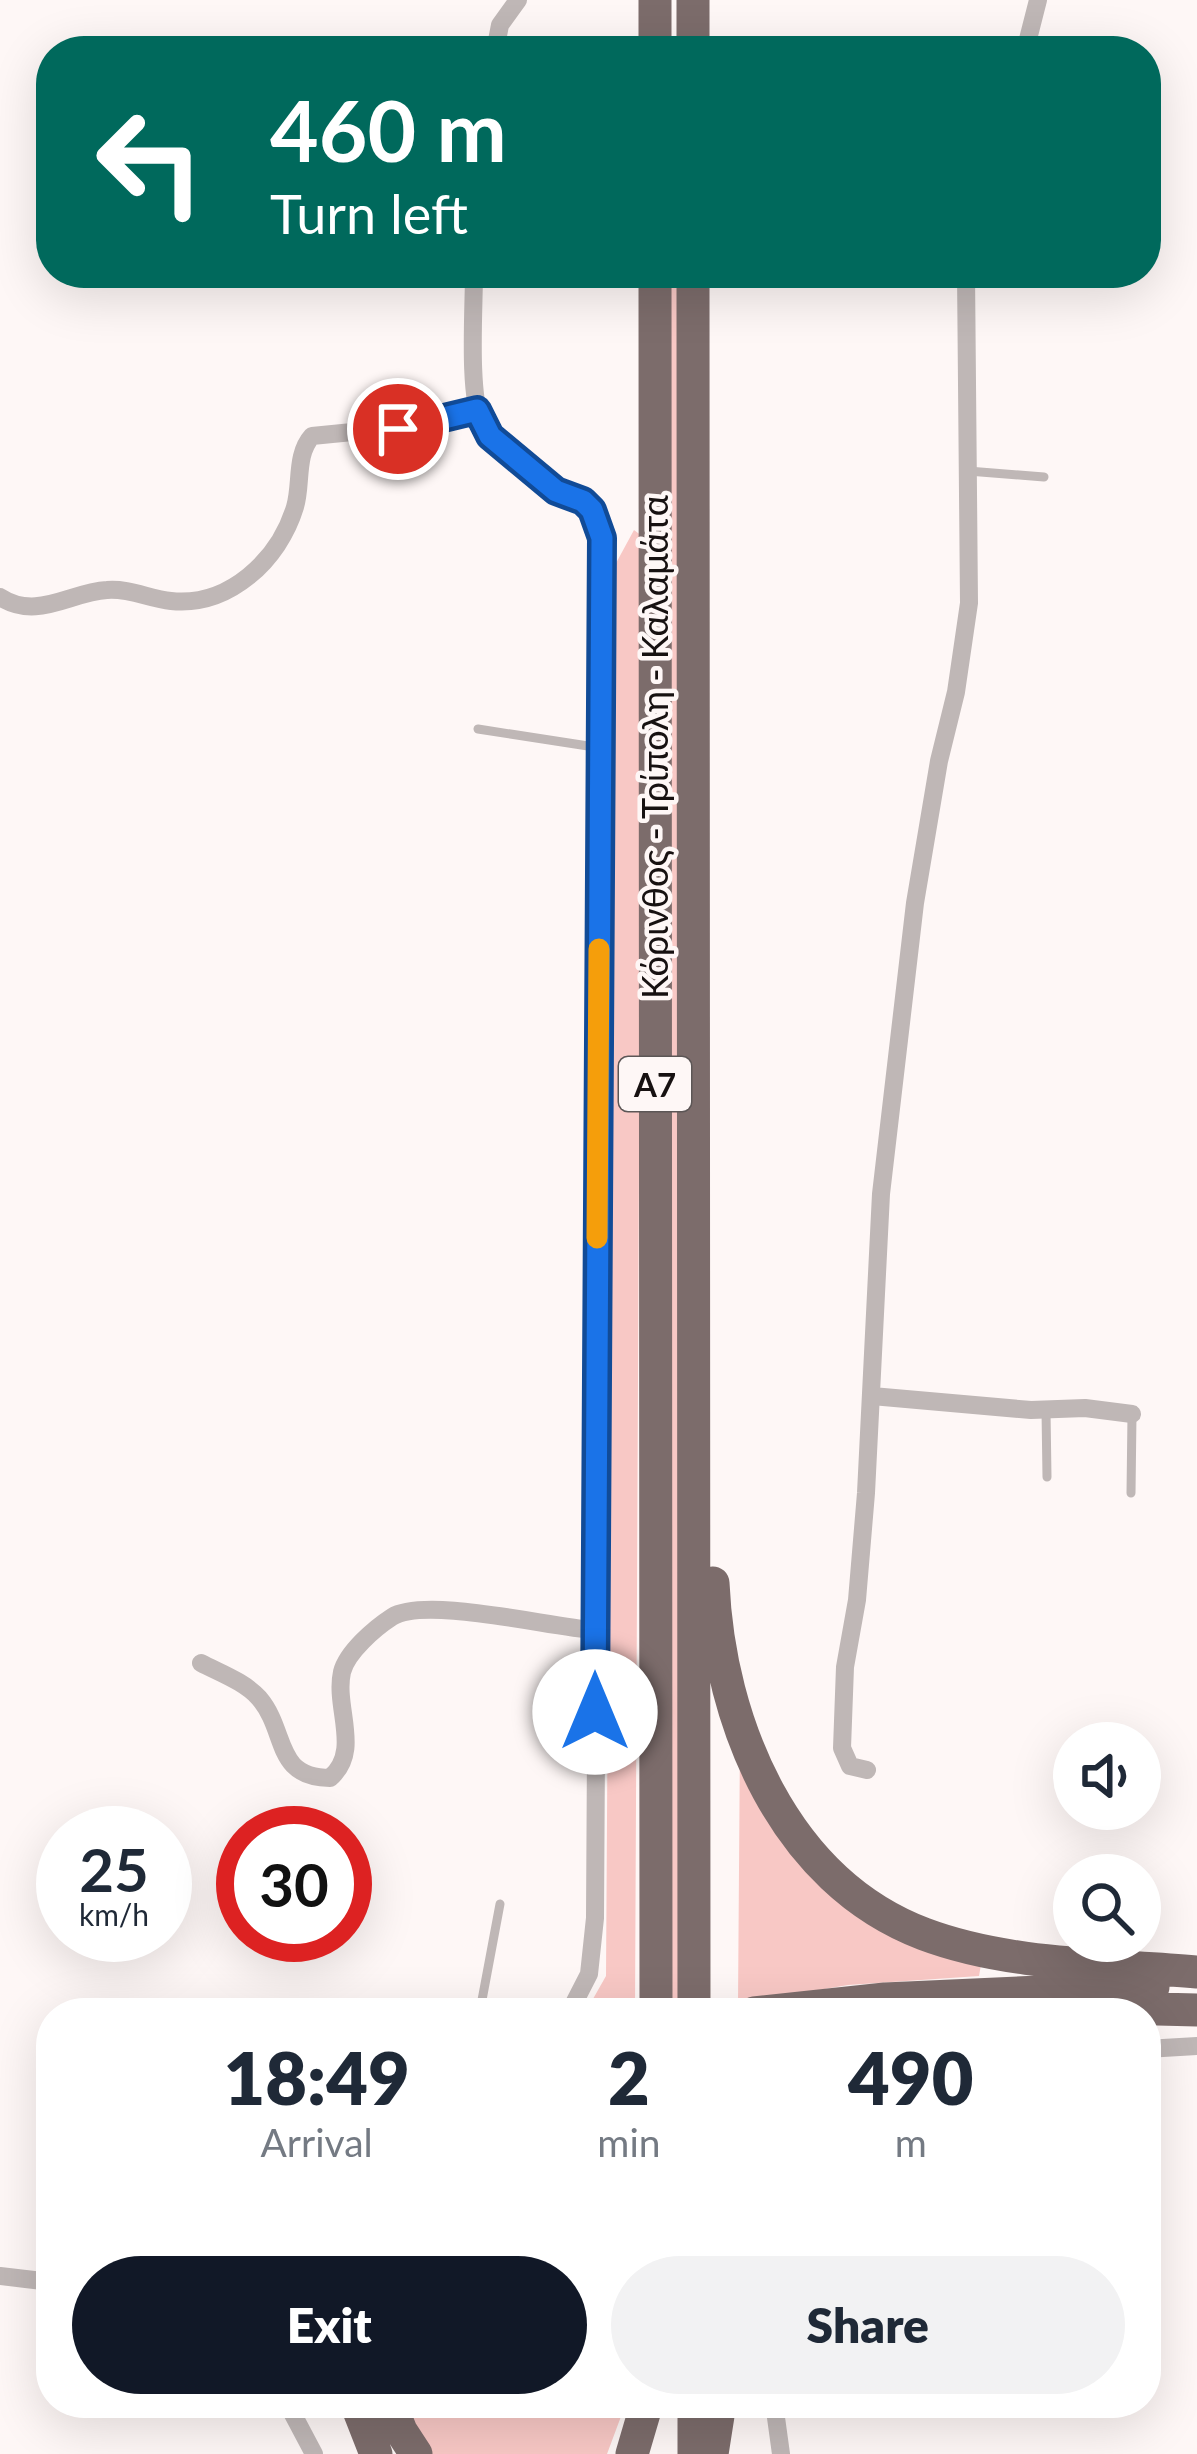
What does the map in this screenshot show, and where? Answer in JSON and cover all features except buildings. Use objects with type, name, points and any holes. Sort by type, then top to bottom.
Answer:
[{"type":"highway","points":[[655,0],[655,36]]},
{"type":"highway","points":[[692,0],[692,36]]},
{"type":"highway","name":"Κόρινθος - Τρίπολη - Καλαμάτα","points":[[655,288],[656,1998]]},
{"type":"highway","name":"Κόρινθος - Τρίπολη - Καλαμάτα","points":[[693,288],[694,1998]]},
{"type":"highway","points":[[693,1402],[718,1644],[759,1771],[788,1826],[809,1853],[862,1901],[924,1934],[1019,1956],[1197,1972]]},
{"type":"highway","points":[[943,1998],[1081,1988],[1197,1988]]},
{"type":"highway","points":[[1161,2011],[1197,2013]]},
{"type":"highway","points":[[1161,2017],[1197,2013]]},
{"type":"highway","points":[[362,2418],[376,2454]]},
{"type":"highway","points":[[398,2418],[416,2454]]},
{"type":"highway","points":[[632,2454],[647,2418]]},
{"type":"highway","points":[[653,2418],[656,2454]]},
{"type":"highway","points":[[694,2418],[694,2454]]},
{"type":"highway","points":[[712,2454],[718,2418]]},
{"type":"street","points":[[498,36],[500,25],[518,0]]},
{"type":"street","points":[[1029,36],[1038,0]]},
{"type":"street","points":[[474,288],[477,410],[490,436],[556,491],[583,501],[599,524],[603,553],[595,1918],[590,1974],[577,1998]]},
{"type":"street","points":[[867,1770],[850,1766],[842,1748],[845,1667],[857,1600],[880,1214],[899,1022],[939,761],[965,638],[966,288]]},
{"type":"street","points":[[0,597],[57,606],[109,589],[173,602],[231,590],[258,570],[282,539],[296,506],[303,453],[312,436],[423,425],[477,410]]},
{"type":"street","points":[[872,1396],[1132,1414]]},
{"type":"street","points":[[201,1663],[258,1697],[298,1772],[330,1778],[342,1768],[346,1749],[343,1670],[385,1621],[401,1611],[435,1608],[595,1630]]},
{"type":"street","points":[[1161,2048],[1197,2046]]},
{"type":"street","points":[[0,2276],[36,2280]]},
{"type":"street","points":[[295,2418],[314,2454]]},
{"type":"street","points":[[776,2418],[781,2454]]},
{"type":"lane","points":[[968,471],[1044,477]]},
{"type":"lane","points":[[478,729],[601,748]]},
{"type":"lane","points":[[1046,1411],[1047,1477]]},
{"type":"lane","points":[[1131,1493],[1132,1414]]},
{"type":"lane","points":[[482,1998],[500,1904]]},
{"type":"shaded area","points":[[669,288],[679,288],[680,1998],[670,1998]]},
{"type":"shaded area","points":[[634,530],[642,536],[635,1998],[594,1998],[606,1976],[615,565]]},
{"type":"shaded area","points":[[740,1735],[805,1856],[982,1959],[979,1976],[738,1998]]},
{"type":"shaded area","points":[[402,2418],[620,2418],[607,2454],[416,2454]]},
{"type":"slow traffic","points":[[597,1238],[599,949]]},
{"type":"route","points":[[398,429],[477,410],[490,436],[556,491],[583,501],[592,510],[602,538],[595,1712]]}]
